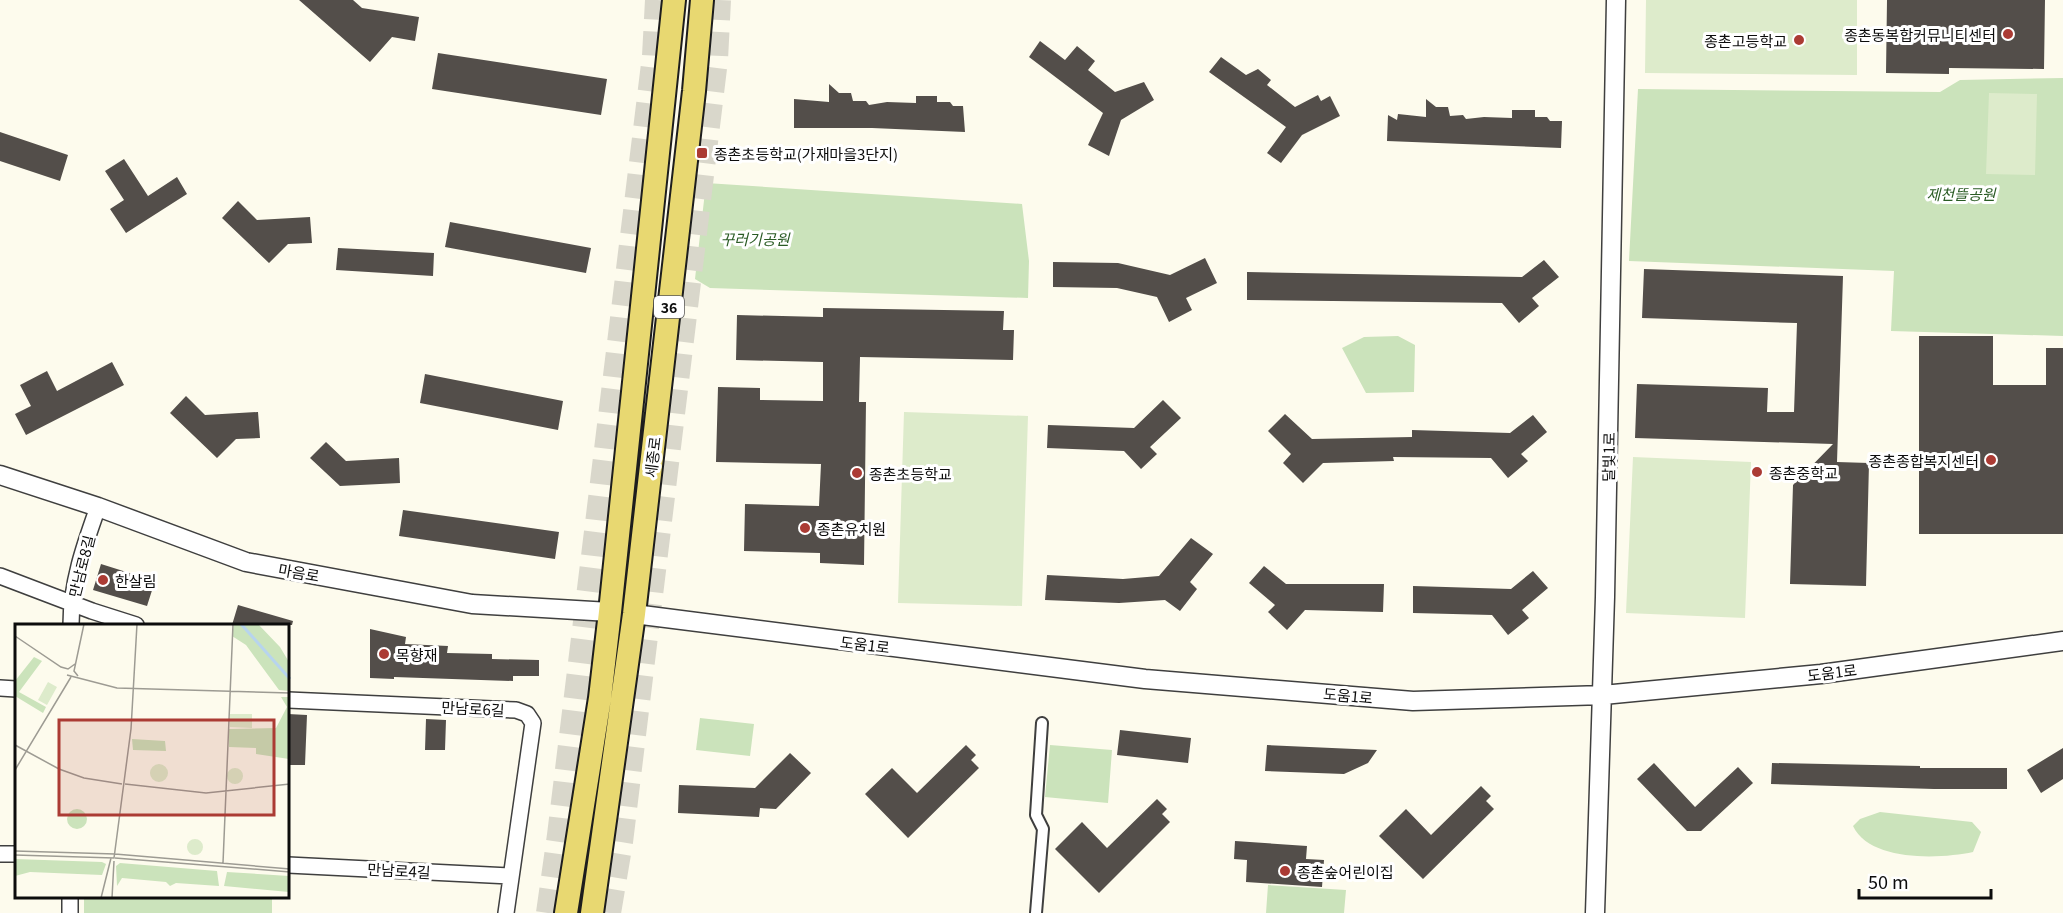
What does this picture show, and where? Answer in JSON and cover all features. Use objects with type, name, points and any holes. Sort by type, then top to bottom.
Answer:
[{"type":"main road","name":"세종로","points":[[566,913],[600,698],[674,0]]},
{"type":"main road","name":"세종로","points":[[592,913],[634,614],[691,122],[702,0]]},
{"type":"street","name":"달빛1로","points":[[1595,913],[1603,695],[1616,0]]},
{"type":"street","name":"마음로","points":[[0,474],[98,507],[246,562],[472,604],[610,612]]},
{"type":"street","name":"만남로8길","points":[[71,624],[75,576],[98,507]]},
{"type":"street","points":[[0,576],[133,624]]},
{"type":"street","name":"도움1로","points":[[634,614],[1145,679],[1413,701],[1603,695],[1821,674],[2063,641]]},
{"type":"street","points":[[0,688],[15,689]]},
{"type":"street","name":"만남로6길","points":[[290,700],[516,710],[527,714],[533,723],[506,913]]},
{"type":"street","points":[[1036,913],[1043,829],[1036,815],[1042,723]]},
{"type":"street","name":"만남로4길","points":[[290,865],[510,876]]},
{"type":"green space","points":[[1646,0],[1857,0],[1857,75],[1645,73]]},
{"type":"green space","name":"제천뜰공원","points":[[2063,78],[2063,336],[1891,331],[1894,271],[1629,261],[1638,89],[1940,92],[1960,80]]},
{"type":"green space","points":[[1989,93],[2037,94],[2035,175],[1986,174]]},
{"type":"green space","name":"꾸러기공원","points":[[706,183],[1022,204],[1029,261],[1028,298],[710,288],[695,279]]},
{"type":"green space","points":[[1398,336],[1415,345],[1414,392],[1366,393],[1342,348],[1364,337]]},
{"type":"green space","points":[[904,412],[1028,416],[1022,606],[898,603]]},
{"type":"green space","points":[[1633,457],[1751,462],[1745,618],[1626,613]]},
{"type":"green space","points":[[700,718],[754,724],[750,756],[696,750]]},
{"type":"green space","points":[[1050,745],[1112,750],[1108,803],[1045,797]]},
{"type":"green space","points":[[1880,812],[1972,822],[1981,832],[1973,852],[1925,856],[1890,852],[1862,838],[1853,826],[1860,819]]},
{"type":"green space","points":[[1268,885],[1346,890],[1344,913],[1266,913]]},
{"type":"green space","points":[[84,898],[272,898],[272,913],[84,913]]},
{"type":"building","points":[[299,0],[353,0],[362,8],[419,17],[415,41],[392,37],[370,62]]},
{"type":"building","points":[[1887,0],[2045,0],[2044,69],[1949,68],[1949,74],[1886,73]]},
{"type":"building","points":[[1040,41],[1065,60],[1077,46],[1095,61],[1088,70],[1115,92],[1144,82],[1154,100],[1121,120],[1109,156],[1088,145],[1103,113],[1029,57]]},
{"type":"building","points":[[438,53],[607,79],[601,115],[432,89]]},
{"type":"building","points":[[1221,57],[1246,75],[1258,69],[1271,80],[1267,85],[1295,107],[1318,95],[1321,101],[1330,96],[1340,116],[1302,135],[1281,163],[1267,153],[1286,127],[1209,72]]},
{"type":"building","points":[[829,84],[839,93],[851,93],[853,101],[866,101],[869,105],[887,102],[916,103],[916,96],[937,96],[937,102],[950,102],[953,106],[963,106],[965,132],[872,128],[794,128],[794,99],[829,102]]},
{"type":"building","points":[[1426,99],[1436,107],[1448,107],[1450,116],[1463,115],[1466,119],[1512,118],[1512,110],[1535,110],[1535,117],[1562,121],[1561,148],[1387,141],[1388,115],[1397,120],[1398,114],[1426,117]]},
{"type":"building","points":[[0,132],[68,155],[60,181],[0,161]]},
{"type":"building","points":[[124,159],[148,196],[177,177],[187,194],[126,233],[110,209],[124,200],[105,171]]},
{"type":"building","points":[[238,201],[257,220],[310,217],[312,243],[288,244],[269,263],[222,218]]},
{"type":"building","points":[[450,222],[591,248],[586,273],[445,247]]},
{"type":"building","points":[[338,248],[434,253],[433,276],[336,270]]},
{"type":"building","points":[[1205,258],[1217,283],[1186,298],[1192,310],[1169,322],[1157,297],[1117,288],[1053,287],[1053,262],[1118,263],[1170,275]]},
{"type":"building","points":[[1544,260],[1559,277],[1532,298],[1539,306],[1519,323],[1502,303],[1247,300],[1247,272],[1522,277]]},
{"type":"building","points":[[1644,269],[1843,276],[1837,462],[1869,463],[1866,586],[1790,584],[1793,485],[1833,444],[1635,438],[1637,384],[1768,388],[1767,412],[1794,412],[1797,323],[1642,318]]},
{"type":"building","points":[[823,308],[1004,311],[1003,330],[1014,330],[1013,360],[860,357],[859,402],[866,402],[864,565],[820,563],[820,553],[744,551],[745,504],[819,506],[821,464],[716,462],[718,387],[760,388],[760,400],[823,401],[823,362],[736,360],[737,315],[823,317]]},
{"type":"building","name":"종촌종합복지센터","points":[[1919,336],[1993,336],[1993,385],[2046,385],[2046,348],[2063,348],[2063,534],[1919,534]]},
{"type":"building","points":[[112,362],[124,385],[26,435],[15,414],[31,406],[20,385],[47,371],[57,391]]},
{"type":"building","points":[[425,374],[563,401],[558,430],[420,403]]},
{"type":"building","points":[[186,396],[205,415],[258,412],[260,438],[236,439],[217,458],[170,413]]},
{"type":"building","points":[[1163,400],[1181,418],[1150,447],[1157,454],[1141,469],[1124,451],[1047,448],[1048,425],[1134,428]]},
{"type":"building","points":[[1285,414],[1312,439],[1412,437],[1412,430],[1510,433],[1533,415],[1547,432],[1521,454],[1528,461],[1508,478],[1491,458],[1393,457],[1394,461],[1323,463],[1303,483],[1283,463],[1291,454],[1268,431]]},
{"type":"building","points":[[326,442],[346,461],[399,458],[400,483],[340,486],[310,458]]},
{"type":"building","points":[[403,510],[559,532],[555,559],[399,536]]},
{"type":"building","points":[[1191,538],[1213,554],[1190,582],[1197,589],[1180,611],[1165,600],[1119,603],[1045,600],[1047,575],[1123,579],[1159,576]]},
{"type":"building","points":[[101,564],[155,581],[147,606],[93,590]]},
{"type":"building","points":[[1264,566],[1286,584],[1384,584],[1383,612],[1305,610],[1287,630],[1268,612],[1275,605],[1249,583]]},
{"type":"building","points":[[1533,571],[1548,588],[1522,610],[1529,618],[1508,635],[1492,615],[1413,613],[1413,586],[1511,589]]},
{"type":"building","points":[[238,605],[293,621],[292,625],[232,624]]},
{"type":"building","points":[[370,629],[406,637],[405,644],[448,646],[447,653],[492,654],[492,659],[539,660],[539,676],[513,676],[513,681],[370,678]]},
{"type":"building","points":[[290,714],[307,715],[305,765],[290,765]]},
{"type":"building","points":[[426,719],[446,720],[445,750],[425,750]]},
{"type":"building","points":[[1120,730],[1191,738],[1188,763],[1117,755]]},
{"type":"building","points":[[966,745],[976,755],[971,760],[979,768],[908,838],[865,794],[892,768],[917,793]]},
{"type":"building","points":[[1267,745],[1377,750],[1368,763],[1344,774],[1265,771]]},
{"type":"building","points":[[2063,748],[2063,779],[2041,793],[2027,770]]},
{"type":"building","points":[[790,753],[811,773],[776,809],[760,808],[759,817],[678,813],[679,785],[755,788]]},
{"type":"building","points":[[1654,763],[1695,807],[1738,767],[1753,783],[1701,831],[1687,831],[1637,779]]},
{"type":"building","points":[[1772,763],[1920,766],[1920,768],[2007,768],[2007,789],[1771,784]]},
{"type":"building","points":[[1481,786],[1491,796],[1486,801],[1494,809],[1423,879],[1379,836],[1406,809],[1431,835]]},
{"type":"building","points":[[1157,799],[1167,809],[1162,814],[1170,822],[1099,893],[1055,849],[1082,822],[1107,848]]},
{"type":"building","name":"종촌숲어린이집","points":[[1235,841],[1307,846],[1306,859],[1324,860],[1322,887],[1246,882],[1247,860],[1234,859]]},
{"type":"tunnel","points":[[548,913],[654,56],[657,0]]},
{"type":"tunnel","points":[[609,913],[621,842],[716,60],[719,0]]},
{"type":"place","name":"종촌동복합커뮤니티센터","points":[[2008,34]]},
{"type":"place","name":"종촌고등학교","points":[[1799,40]]},
{"type":"place","name":"종촌초등학교(가재마을3단지)","points":[[702,153]]},
{"type":"place","name":"종촌종합복지센터","points":[[1991,460]]},
{"type":"place","name":"종촌중학교","points":[[1757,472]]},
{"type":"place","name":"종촌초등학교","points":[[857,473]]},
{"type":"place","name":"종촌유치원","points":[[805,528]]},
{"type":"place","name":"한살림","points":[[103,580]]},
{"type":"place","name":"목향재","points":[[384,654]]},
{"type":"place","name":"종촌숲어린이집","points":[[1285,871]]}]
